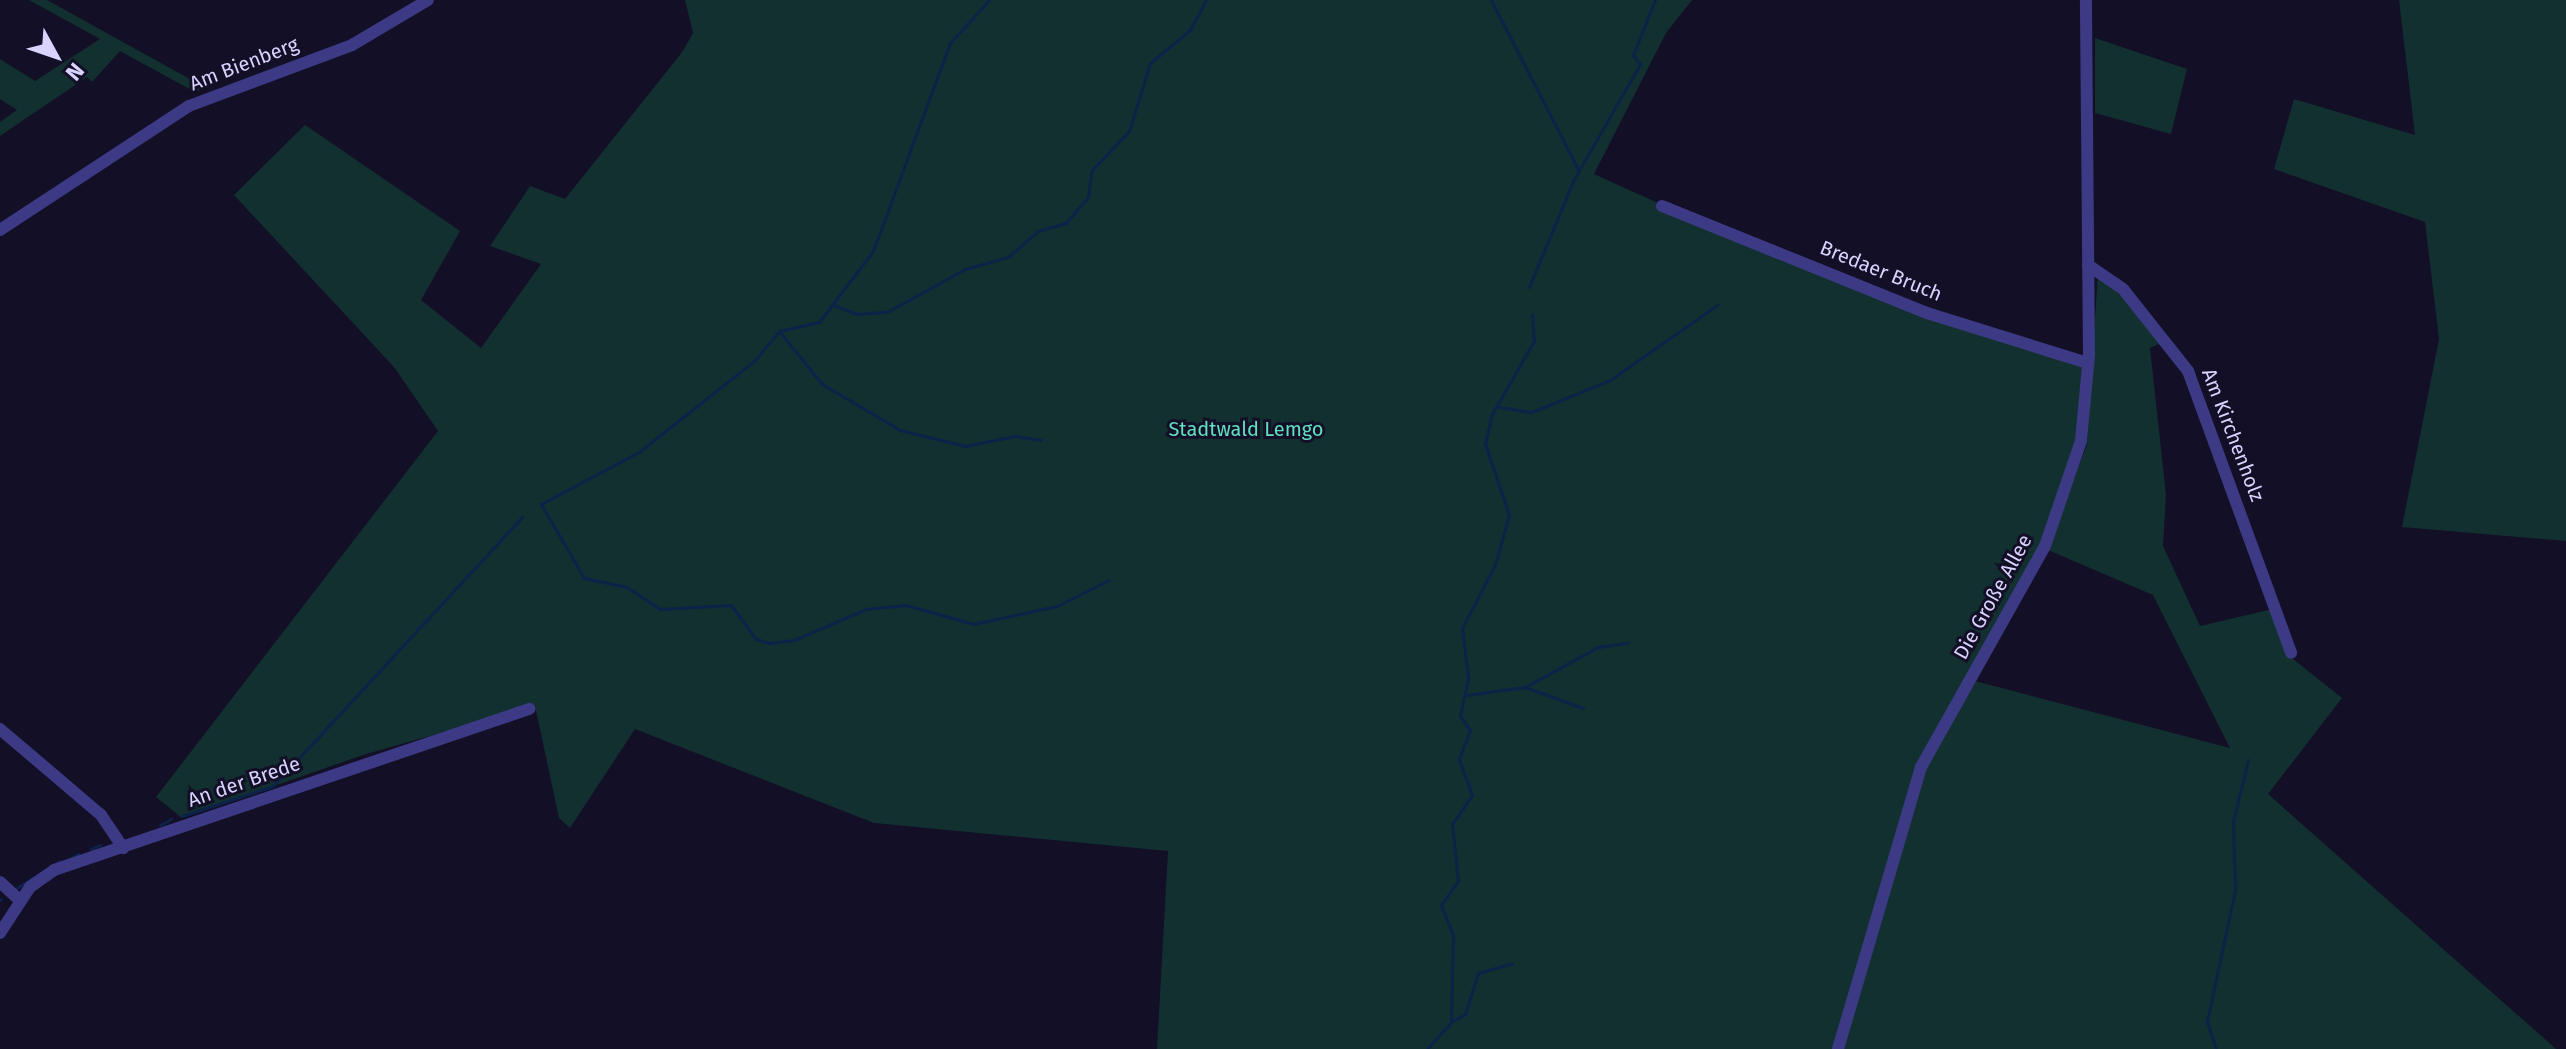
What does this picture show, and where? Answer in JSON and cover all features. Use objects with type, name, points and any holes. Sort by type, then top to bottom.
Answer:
[{"type":"street","name":"Am Bienberg","points":[[0,230],[189,106],[352,45],[428,0]]},
{"type":"street","name":"Die Große Allee","points":[[1838,1049],[1921,767],[2045,546],[2081,441],[2088,363],[2086,0]]},
{"type":"street","name":"Bredaer Bruch","points":[[1662,206],[1927,313],[2088,363]]},
{"type":"street","name":"Am Kirchenholz","points":[[2088,265],[2123,289],[2188,371],[2291,653]]},
{"type":"street","name":"An der Brede","points":[[0,933],[19,900],[54,870],[123,848],[393,749],[529,709]]},
{"type":"street","points":[[0,729],[101,815],[123,848]]},
{"type":"street","points":[[0,882],[19,900]]},
{"type":"green space","points":[[29,0],[47,0],[206,88],[195,92],[120,51],[92,82],[87,77],[0,136],[0,122],[17,110],[0,99],[0,59],[35,81],[100,39]]},
{"type":"green space","name":"Stadtwald Lemgo","points":[[685,0],[1692,0],[1666,33],[1594,174],[1786,261],[2083,367],[2077,441],[2042,542],[1975,681],[2230,748],[2153,595],[2048,550],[2087,444],[2098,272],[2165,341],[2150,348],[2166,495],[2163,546],[2200,626],[2273,609],[2293,659],[2342,698],[2268,794],[2556,1049],[1157,1049],[1168,851],[874,823],[635,729],[570,828],[559,818],[535,706],[363,755],[182,818],[156,797],[438,431],[394,367],[234,195],[305,125],[460,231],[421,300],[481,348],[541,264],[490,246],[530,186],[565,199],[683,51],[693,33]]},
{"type":"green space","points":[[2399,0],[2566,0],[2566,541],[2402,527],[2439,339],[2425,222],[2274,169],[2294,99],[2415,135]]},
{"type":"green space","points":[[2095,38],[2187,69],[2171,134],[2095,113]]},
{"type":"waterway","points":[[541,504],[639,452],[755,360],[779,331],[819,322],[873,251],[950,43],[989,0]]},
{"type":"waterway","points":[[833,305],[856,314],[887,312],[965,269],[1008,257],[1038,231],[1066,223],[1088,197],[1092,170],[1129,131],[1150,63],[1190,30],[1206,0]]},
{"type":"waterway","points":[[1491,0],[1578,169]]},
{"type":"waterway","points":[[1529,287],[1574,179],[1640,64],[1633,55],[1655,0]]},
{"type":"waterway","points":[[1499,407],[1532,412],[1610,380],[1717,305]]},
{"type":"waterway","points":[[1427,1049],[1451,1022],[1453,935],[1441,905],[1458,881],[1452,824],[1472,795],[1459,759],[1470,730],[1460,716],[1468,677],[1462,628],[1495,565],[1509,515],[1485,444],[1492,414],[1534,341],[1532,314]]},
{"type":"waterway","points":[[779,331],[822,384],[900,430],[965,446],[1015,436],[1041,440]]},
{"type":"waterway","points":[[541,504],[584,578],[627,587],[660,609],[731,605],[756,639],[769,643],[794,640],[866,609],[906,605],[973,624],[1057,606],[1109,580]]},
{"type":"waterway","points":[[182,816],[273,786],[522,517]]},
{"type":"waterway","points":[[1467,695],[1525,687],[1598,647],[1628,643]]},
{"type":"waterway","points":[[1525,687],[1583,708]]},
{"type":"waterway","points":[[2216,1049],[2207,1021],[2235,890],[2233,822],[2248,760]]},
{"type":"waterway","points":[[160,825],[171,819]]},
{"type":"waterway","points":[[91,849],[100,845]]},
{"type":"waterway","points":[[72,857],[78,854]]},
{"type":"waterway","points":[[15,889],[60,861]]},
{"type":"waterway","points":[[1453,1021],[1465,1014],[1478,973],[1513,963]]}]
